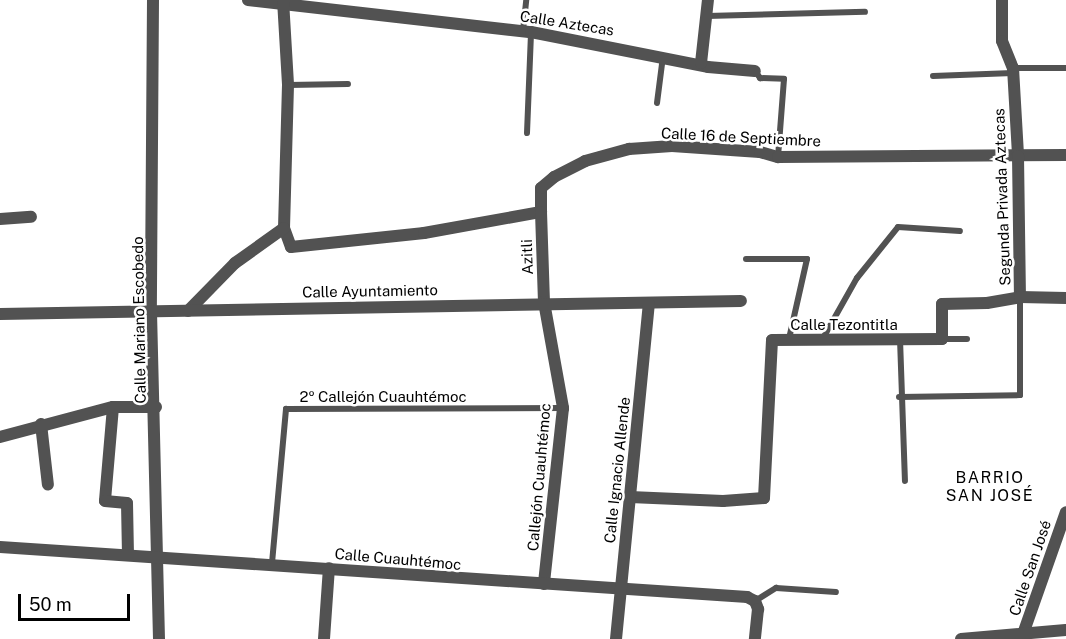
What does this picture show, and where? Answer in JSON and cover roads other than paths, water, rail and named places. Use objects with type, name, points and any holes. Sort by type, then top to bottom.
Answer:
[{"type":"street","name":"Calle Mariano Escobedo","points":[[153,0],[151,312],[156,407],[159,639]]},
{"type":"street","name":"Calle Aztecas","points":[[248,0],[283,2],[527,31],[755,71]]},
{"type":"street","points":[[701,63],[708,0]]},
{"type":"street","name":"Segunda Privada Aztecas","points":[[1002,0],[1002,41],[1013,70],[1018,156],[1020,297]]},
{"type":"street","points":[[283,2],[288,85],[284,228],[287,244],[298,247],[424,233],[541,212]]},
{"type":"street","name":"Calle 16 de Septiembre","points":[[541,212],[541,188],[554,177],[607,154],[672,146],[760,152],[778,157],[1066,155]]},
{"type":"street","name":"Azitli","points":[[541,212],[544,302]]},
{"type":"street","points":[[0,219],[31,217]]},
{"type":"street","points":[[188,311],[235,263],[284,228]]},
{"type":"street","points":[[942,339],[942,304],[987,303],[1020,297],[1066,298]]},
{"type":"street","name":"Calle Ayuntamiento","points":[[0,314],[544,302],[649,304],[741,301]]},
{"type":"street","name":"Callejón Cuauhtémoc","points":[[544,302],[563,408],[544,584]]},
{"type":"street","name":"Calle Ignacio Allende","points":[[616,639],[619,590],[649,304]]},
{"type":"street","name":"Calle Tezontitla","points":[[630,497],[723,501],[764,498],[772,340],[942,339]]},
{"type":"street","points":[[0,437],[41,424],[113,407],[156,407]]},
{"type":"street","points":[[113,407],[105,501],[127,503],[128,554]]},
{"type":"street","points":[[41,424],[48,485]]},
{"type":"street","name":"Calle San José","points":[[1023,634],[1066,512]]},
{"type":"street","name":"Calle Cuauhtémoc","points":[[0,547],[272,563],[755,601]]},
{"type":"street","points":[[324,639],[329,568]]},
{"type":"street","points":[[755,601],[755,639]]},
{"type":"street","points":[[963,639],[1066,630]]},
{"type":"lane","points":[[526,0],[527,133]]},
{"type":"lane","points":[[706,16],[865,12]]},
{"type":"lane","points":[[657,103],[663,55]]},
{"type":"lane","points":[[933,76],[1066,68]]},
{"type":"lane","name":"Calle Aztecas","points":[[755,71],[760,78],[784,79],[778,157]]},
{"type":"lane","points":[[288,85],[348,84]]},
{"type":"lane","points":[[822,340],[858,278],[898,227],[960,231]]},
{"type":"lane","points":[[746,259],[807,259],[789,340]]},
{"type":"lane","name":"Segunda Privada Aztecas","points":[[899,397],[1020,395],[1020,297]]},
{"type":"lane","points":[[900,339],[899,417],[905,423],[904,482]]},
{"type":"lane","points":[[942,339],[967,339]]},
{"type":"lane","name":"2º Callejón Cuauhtémoc","points":[[272,563],[286,409],[563,408]]},
{"type":"lane","points":[[755,601],[776,588],[836,592]]},
{"type":"district","name":"BARRIO SAN JOSÉ","points":[[990,487]]}]
